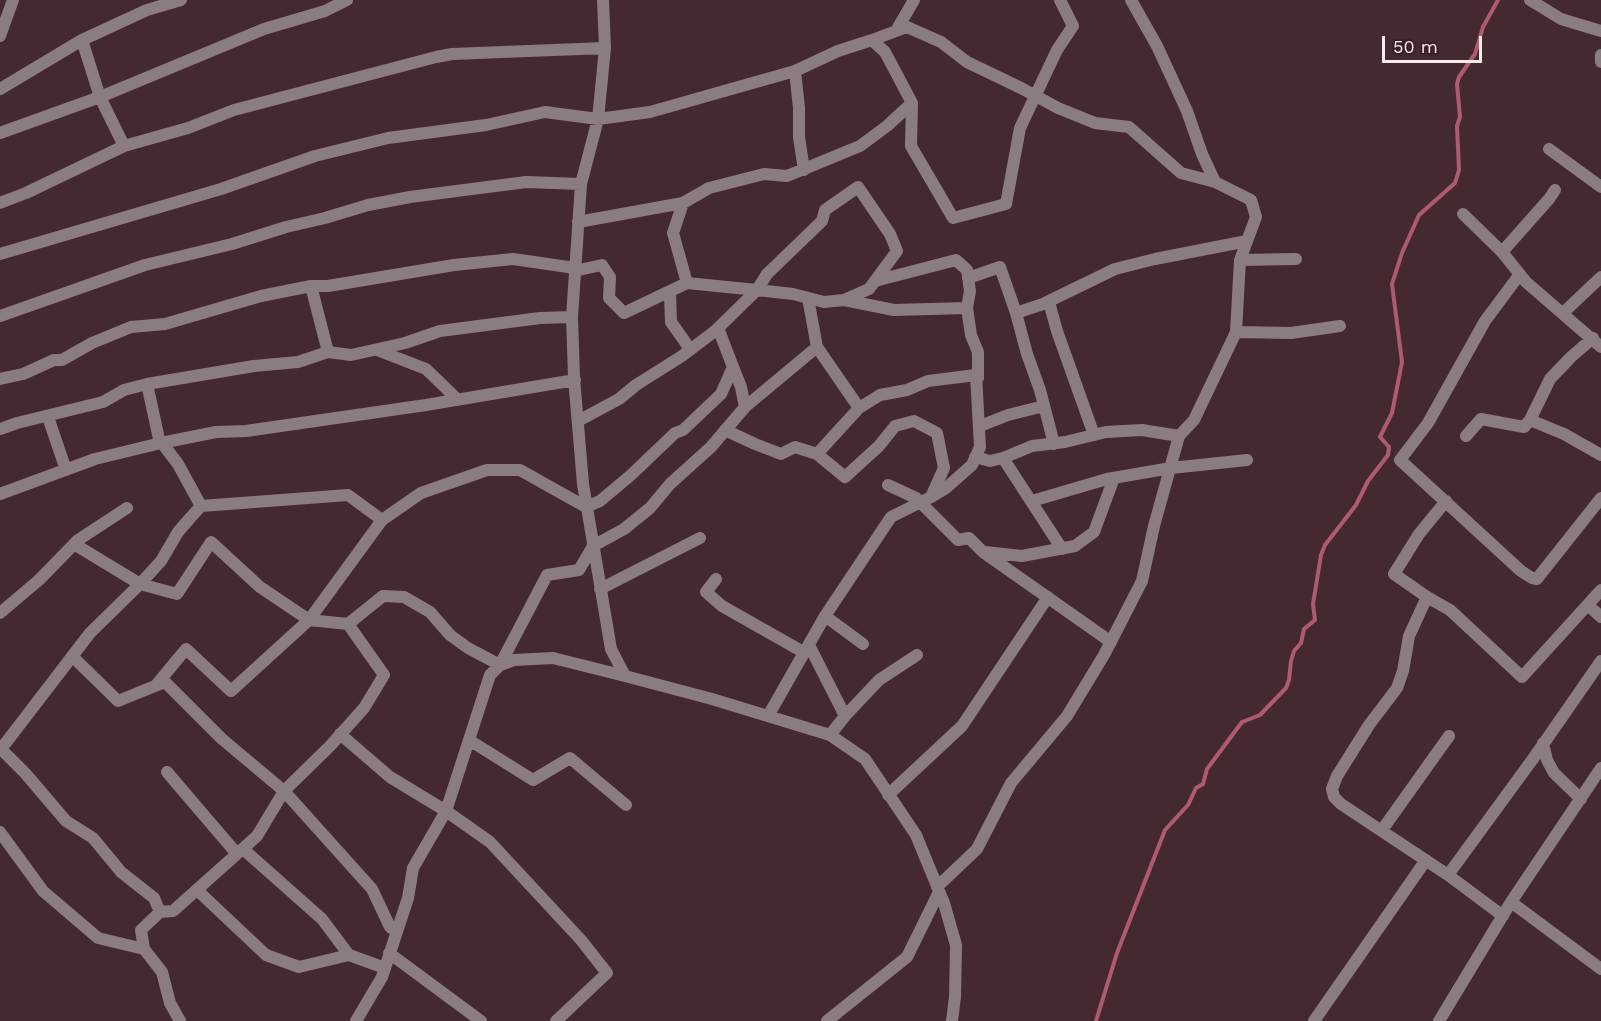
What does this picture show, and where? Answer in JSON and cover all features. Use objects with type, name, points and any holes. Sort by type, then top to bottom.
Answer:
[{"type":"street","points":[[0,36],[13,0]]},
{"type":"street","points":[[0,89],[81,40],[147,10],[181,0]]},
{"type":"street","points":[[0,133],[100,97],[264,29],[325,11],[347,0]]},
{"type":"street","points":[[603,0],[605,48],[598,119],[581,184],[572,317],[586,507],[611,649],[625,676]]},
{"type":"street","points":[[896,31],[914,0]]},
{"type":"street","points":[[872,40],[885,52],[912,103],[911,146],[953,218],[1006,204],[1020,128],[1057,50],[1073,26],[1060,0]]},
{"type":"street","points":[[1131,0],[1157,46],[1215,182]]},
{"type":"street","points":[[1530,0],[1561,19],[1601,31]]},
{"type":"street","points":[[0,254],[221,189],[315,156],[388,138],[486,125],[545,112],[598,119],[650,112],[795,71],[838,51],[907,27],[940,42],[967,63],[1058,108],[1095,123],[1129,127],[1181,173],[1215,182],[1251,200],[1256,217],[1240,260],[1236,332],[1194,420],[1179,436],[1154,526],[1142,581],[1111,642],[1067,716],[1011,783],[977,849],[938,889],[907,957],[826,1021]]},
{"type":"street","points":[[81,40],[100,97],[124,146]]},
{"type":"street","points":[[0,203],[124,146],[188,128],[234,110],[436,57],[452,54],[605,48]]},
{"type":"street","points":[[1601,55],[1601,62]]},
{"type":"street","points":[[795,71],[799,137],[804,170]]},
{"type":"street","points":[[578,222],[683,203],[710,188],[737,180],[764,174],[787,176],[804,170],[860,146],[912,103]]},
{"type":"street","points":[[1549,149],[1601,187]]},
{"type":"street","points":[[0,316],[145,265],[232,244],[368,205],[410,196],[526,182],[581,184]]},
{"type":"street","points":[[578,421],[619,399],[718,328],[757,290],[774,267],[822,221],[825,210],[858,186],[890,234],[897,251],[869,289],[844,300]]},
{"type":"street","points":[[1502,252],[1555,190]]},
{"type":"street","points":[[683,203],[673,233],[687,283]]},
{"type":"street","points":[[1463,214],[1502,252],[1526,282],[1597,342],[1571,357],[1551,379],[1524,427],[1481,419],[1466,436]]},
{"type":"street","points":[[1016,313],[1045,303],[1115,269],[1247,241]]},
{"type":"street","points":[[0,379],[23,374],[54,360],[62,360],[92,343],[130,327],[165,324],[239,301],[311,286],[328,286],[454,265],[513,259],[574,270],[602,265],[610,277],[609,298],[624,313],[687,283],[757,290],[824,302],[844,300],[894,310],[967,308]]},
{"type":"street","points":[[1240,260],[1296,259]]},
{"type":"street","points":[[768,716],[825,616],[891,517],[946,488],[972,465],[980,447],[977,403],[978,352],[971,335],[967,308],[970,291],[967,270],[956,261],[875,281]]},
{"type":"street","points":[[968,278],[1000,267],[1016,313],[1054,444]]},
{"type":"street","points":[[1520,274],[1485,321],[1428,423],[1401,460],[1521,571],[1537,579],[1601,498]]},
{"type":"street","points":[[1563,313],[1601,277]]},
{"type":"street","points":[[311,286],[328,352]]},
{"type":"street","points":[[670,292],[671,322],[690,349]]},
{"type":"street","points":[[808,298],[817,348],[859,408]]},
{"type":"street","points":[[1045,303],[1049,302],[1094,435]]},
{"type":"street","points":[[0,429],[103,402],[124,390],[147,384],[254,366],[298,362],[328,352],[351,355],[405,343],[440,331],[540,318],[572,317]]},
{"type":"street","points":[[1236,332],[1291,333],[1340,326]]},
{"type":"street","points":[[718,328],[741,387],[745,407]]},
{"type":"street","points":[[356,1021],[369,1001],[385,968],[408,898],[413,868],[446,811],[490,675],[500,665],[547,575],[579,570],[593,546],[624,529],[650,508],[670,484],[711,447],[745,407],[817,348]]},
{"type":"street","points":[[376,350],[426,369],[457,399]]},
{"type":"street","points":[[586,507],[600,501],[721,394],[733,367]]},
{"type":"street","points":[[817,454],[859,408],[880,395],[907,390],[928,381],[976,375],[978,378]]},
{"type":"street","points":[[0,494],[96,459],[216,432],[246,431],[575,380]]},
{"type":"street","points":[[147,384],[159,439],[178,464],[201,506]]},
{"type":"street","points":[[980,426],[1008,415],[1044,406]]},
{"type":"street","points":[[48,417],[66,470]]},
{"type":"street","points":[[1530,420],[1564,434],[1601,455]]},
{"type":"street","points":[[725,430],[781,454],[795,447],[817,454],[845,477],[879,446],[895,426],[914,422],[937,434],[944,468],[925,499]]},
{"type":"street","points":[[975,457],[990,460],[1003,458],[1032,447],[1106,432],[1142,430],[1179,436]]},
{"type":"street","points":[[1003,458],[1062,549]]},
{"type":"street","points":[[1032,501],[1114,478],[1171,468],[1247,460]]},
{"type":"street","points":[[157,685],[186,649],[231,691],[309,620],[381,520],[421,493],[487,470],[520,470],[586,507]]},
{"type":"street","points":[[983,552],[1022,556],[1075,546],[1094,532],[1114,478]]},
{"type":"street","points":[[888,485],[925,499],[958,540],[969,538],[983,552],[1111,642]]},
{"type":"street","points":[[159,912],[154,898],[121,872],[93,838],[66,821],[25,773],[1,750],[90,633],[140,584],[160,561],[178,532],[201,506],[348,495],[381,520]]},
{"type":"street","points":[[1446,501],[1419,534],[1394,574],[1450,610],[1522,677],[1566,627],[1589,606],[1601,590]]},
{"type":"street","points":[[0,613],[27,592],[74,544],[127,508]]},
{"type":"street","points":[[600,589],[700,538]]},
{"type":"street","points":[[74,544],[140,584],[177,594],[212,542],[260,586],[309,620],[348,624],[383,596],[404,597],[430,612],[450,635],[468,648],[500,665],[514,660],[554,658],[712,699],[830,735],[865,759],[916,835],[938,889],[956,945],[952,1021]]},
{"type":"street","points":[[716,579],[706,592],[722,606],[807,649],[845,716]]},
{"type":"street","points":[[888,795],[962,726],[1048,597]]},
{"type":"street","points":[[1427,597],[1409,636],[1403,671],[1397,688],[1369,725],[1337,776],[1332,789],[1334,797],[1341,804],[1448,875],[1503,916]]},
{"type":"street","points":[[1589,606],[1601,617]]},
{"type":"street","points":[[825,616],[863,644]]},
{"type":"street","points":[[180,1021],[170,1003],[162,972],[144,949],[141,930],[159,912],[173,912],[257,836],[284,791],[364,708],[384,675],[348,624]]},
{"type":"street","points":[[830,735],[879,680],[917,655]]},
{"type":"street","points":[[72,656],[118,701],[165,682],[222,739],[284,791],[372,889],[390,927],[396,931]]},
{"type":"street","points":[[1448,875],[1601,662]]},
{"type":"street","points":[[340,734],[390,777],[446,811],[490,842],[581,940],[607,973],[556,1021]]},
{"type":"street","points":[[1382,830],[1449,736]]},
{"type":"street","points":[[469,740],[533,780],[570,758],[626,805]]},
{"type":"street","points":[[1543,743],[1547,760],[1554,773],[1581,799]]},
{"type":"street","points":[[1439,1021],[1511,902],[1601,768]]},
{"type":"street","points":[[167,772],[240,851],[322,919],[349,955],[385,968]]},
{"type":"street","points":[[0,832],[43,891],[98,938],[144,949]]},
{"type":"street","points":[[1314,1021],[1426,860]]},
{"type":"street","points":[[196,890],[266,955],[299,967],[349,955]]},
{"type":"street","points":[[1511,902],[1601,969]]},
{"type":"street","points":[[389,953],[481,1021]]},
{"type":"waterway","points":[[1096,1021],[1117,953],[1165,830],[1188,805],[1196,788],[1203,784],[1207,769],[1242,722],[1260,715],[1286,688],[1294,651],[1301,643],[1304,629],[1315,620],[1313,604],[1321,555],[1325,545],[1356,505],[1368,481],[1388,455],[1389,447],[1380,437],[1392,413],[1402,362],[1392,284],[1402,253],[1419,215],[1455,183],[1459,170],[1457,126],[1460,117],[1457,84],[1459,77],[1475,54],[1483,27],[1498,0]]}]
